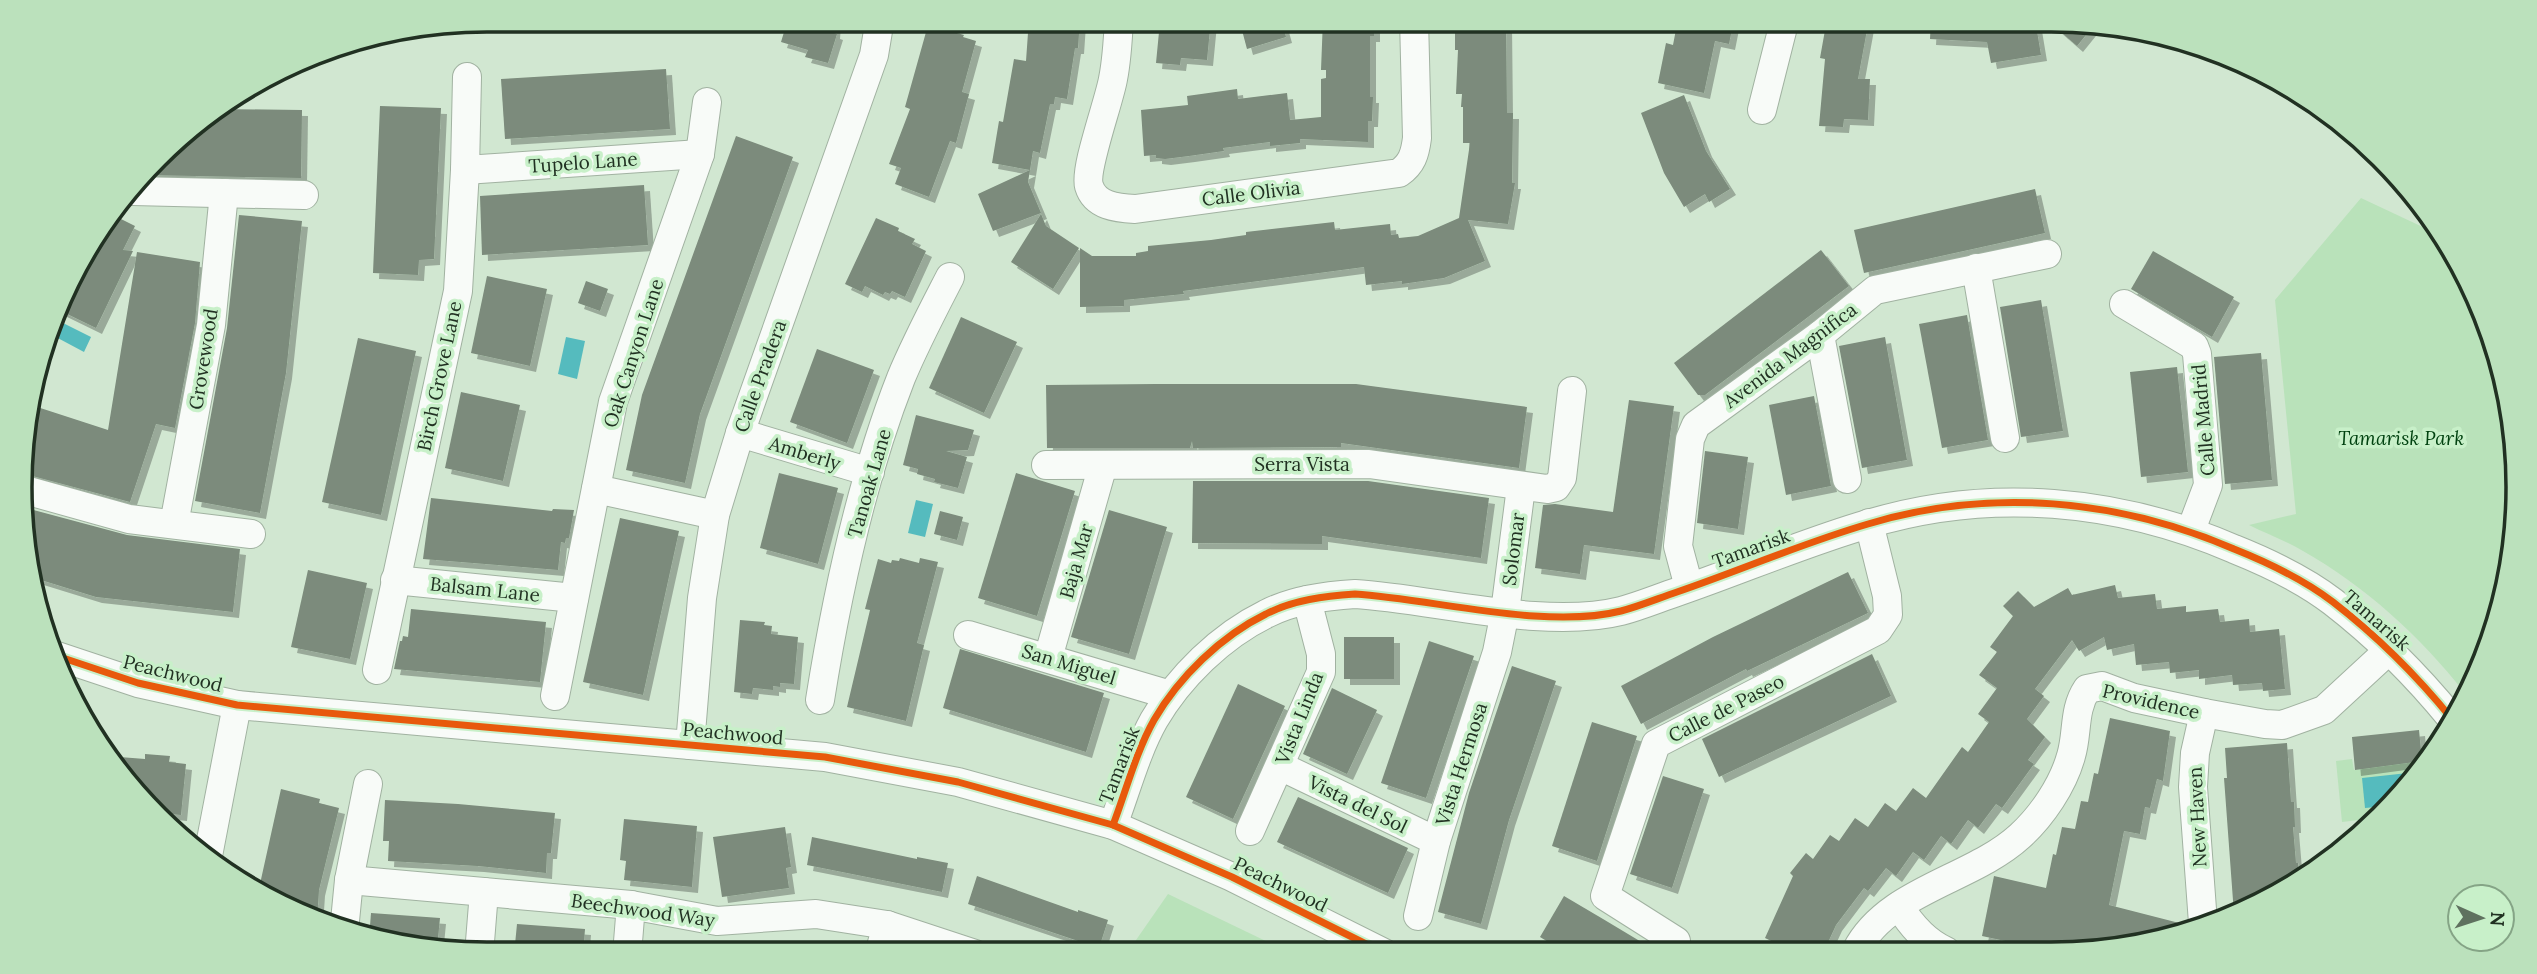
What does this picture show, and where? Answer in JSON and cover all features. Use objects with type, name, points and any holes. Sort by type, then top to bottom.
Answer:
[{"type":"street","name":"Calle Pradera","points":[[690,745],[702,598],[715,515],[740,433],[874,55],[878,32]]},
{"type":"street","name":"Calle Olivia","points":[[1118,32],[1113,81],[1089,166],[1089,185],[1096,198],[1107,205],[1135,209],[1387,176],[1407,168],[1415,154],[1417,138],[1415,32]]},
{"type":"street","points":[[1762,110],[1782,32]]},
{"type":"street","name":"Birch Grove Lane","points":[[377,670],[457,291],[465,170],[467,77]]},
{"type":"street","name":"Oak Canyon Lane","points":[[555,696],[613,402],[700,154],[707,102]]},
{"type":"street","name":"Tupelo Lane","points":[[465,170],[700,154]]},
{"type":"street","points":[[142,191],[304,195]]},
{"type":"street","name":"Grovewood","points":[[174,524],[211,326],[224,193]]},
{"type":"street","name":"Avenida Magnifica","points":[[1689,587],[1678,546],[1690,439],[1696,425],[1821,335],[1875,290],[2047,254]]},
{"type":"street","points":[[1976,268],[2005,438]]},
{"type":"street","name":"Tanoak Lane","points":[[821,700],[834,614],[870,472],[901,379],[950,277]]},
{"type":"street","name":"Calle Madrid","points":[[2124,304],[2194,346],[2197,354],[2208,485],[2191,530]]},
{"type":"street","points":[[1821,335],[1847,479]]},
{"type":"street","name":"Serra Vista","points":[[1046,465],[1369,464],[1547,489],[1556,487],[1562,478],[1572,391]]},
{"type":"street","name":"Amberly","points":[[740,433],[870,472]]},
{"type":"street","name":"Baja Mar","points":[[1048,658],[1103,465]]},
{"type":"street","name":"Solomar","points":[[1505,612],[1521,486]]},
{"type":"street","points":[[596,489],[715,515]]},
{"type":"street","points":[[32,492],[129,519],[251,534]]},
{"type":"street","name":"Tamarisk","points":[[1113,825],[1139,752],[1170,695],[1195,667],[1234,634],[1267,613],[1307,600],[1355,593],[1564,617],[1620,611],[1868,523],[1932,508],[1997,501],[2052,502],[2129,514],[2191,530],[2271,565],[2333,602],[2389,650],[2446,712]]},
{"type":"street","name":"Calle de Paseo","points":[[1676,941],[1605,897],[1656,744],[1878,630],[1888,615],[1887,596],[1868,523]]},
{"type":"street","name":"Balsam Lane","points":[[395,580],[574,598]]},
{"type":"street","name":"Vista Linda","points":[[1250,831],[1321,671],[1321,654],[1307,600]]},
{"type":"street","name":"Vista Hermosa","points":[[1418,916],[1436,841],[1497,652],[1505,612]]},
{"type":"street","name":"San Miguel","points":[[968,635],[1170,695]]},
{"type":"street","name":"Providence","points":[[1861,942],[1876,923],[1899,906],[2020,837],[2058,787],[2072,755],[2079,701],[2087,689],[2102,686],[2134,698],[2204,713],[2282,725],[2324,710],[2389,650]]},
{"type":"street","name":"Peachwood","points":[[65,659],[138,683],[237,705],[825,757],[958,782],[1113,825],[1233,877],[1362,942]]},
{"type":"street","points":[[210,848],[237,705]]},
{"type":"street","name":"New Haven","points":[[2202,916],[2193,787],[2195,753],[2204,713]]},
{"type":"street","name":"Vista del Sol","points":[[1280,766],[1436,841]]},
{"type":"street","points":[[345,919],[349,880],[368,784]]},
{"type":"street","name":"Beechwood Way","points":[[349,880],[631,905],[717,921],[816,914],[887,925],[939,942]]},
{"type":"street","points":[[480,942],[484,892]]},
{"type":"street","points":[[628,942],[631,905]]},
{"type":"street","points":[[1899,906],[1912,927],[1931,942]]},
{"type":"street","points":[[882,942],[887,925]]},
{"type":"green space","name":"Tamarisk Park","points":[[2361,198],[2424,228],[2459,286],[2481,341],[2497,398],[2506,487],[2497,576],[2481,633],[2460,687],[2429,651],[2370,596],[2303,551],[2249,525],[2296,514],[2275,300]]},
{"type":"green space","points":[[2352,759],[2354,770],[2414,760],[2360,820],[2342,822],[2336,761]]},
{"type":"green space","points":[[1168,894],[1268,942],[1135,942]]},
{"type":"water","points":[[63,323],[91,337],[84,352],[57,338]]},
{"type":"water","points":[[566,337],[585,341],[577,379],[558,374]]},
{"type":"water","points":[[916,500],[933,504],[925,537],[908,533]]},
{"type":"water","points":[[2403,774],[2374,807],[2365,808],[2362,778]]},
{"type":"building","points":[[784,32],[837,34],[828,63],[805,57],[808,50],[781,42]]},
{"type":"building","points":[[926,32],[953,32],[976,41],[962,92],[969,94],[956,143],[950,141],[929,197],[895,184],[901,168],[889,164],[910,109],[905,107]]},
{"type":"building","points":[[1028,32],[1079,32],[1067,99],[1055,97],[1054,104],[1050,104],[1040,153],[1033,151],[1030,170],[992,163],[999,121],[1003,122],[1014,59],[1026,61]]},
{"type":"building","points":[[1159,32],[1210,32],[1207,60],[1181,58],[1180,65],[1156,63]]},
{"type":"building","points":[[1242,32],[1285,32],[1286,37],[1247,49]]},
{"type":"building","points":[[1322,32],[1374,32],[1374,36],[1370,36],[1370,97],[1373,97],[1372,121],[1368,121],[1368,142],[1300,139],[1300,143],[1270,146],[1270,142],[1165,159],[1156,158],[1156,155],[1144,156],[1141,110],[1188,105],[1187,96],[1237,89],[1238,99],[1287,93],[1290,120],[1321,117],[1321,79],[1326,78],[1326,70],[1321,70]]},
{"type":"building","points":[[1455,32],[1506,32],[1507,113],[1513,113],[1512,183],[1515,183],[1508,224],[1468,220],[1485,261],[1444,278],[1402,284],[1402,281],[1366,285],[1364,267],[1183,291],[1184,294],[1124,300],[1124,306],[1080,307],[1080,248],[1092,256],[1136,256],[1136,253],[1148,251],[1148,246],[1211,240],[1246,235],[1246,232],[1334,222],[1335,230],[1390,224],[1391,235],[1398,234],[1399,238],[1418,236],[1459,218],[1470,143],[1463,143],[1462,94],[1456,94],[1458,50],[1455,50]]},
{"type":"building","points":[[1676,32],[1731,32],[1729,44],[1715,41],[1704,93],[1658,83],[1666,43],[1673,45]]},
{"type":"building","points":[[1825,32],[1867,32],[1858,79],[1870,79],[1868,120],[1844,119],[1843,127],[1819,126],[1825,59],[1820,58]]},
{"type":"building","points":[[1930,32],[2037,32],[2041,55],[1991,63],[1987,42],[1930,39]]},
{"type":"building","points":[[2061,32],[2088,33],[2077,46]]},
{"type":"building","points":[[666,69],[670,129],[505,139],[501,79]]},
{"type":"building","points":[[1684,95],[1706,151],[1730,189],[1709,202],[1705,194],[1684,207],[1664,173],[1641,113]]},
{"type":"building","points":[[380,106],[441,108],[434,259],[419,260],[418,275],[373,273]]},
{"type":"building","points":[[232,109],[302,110],[301,178],[156,175],[187,145]]},
{"type":"building","points":[[736,136],[793,157],[700,414],[685,483],[626,470],[642,395]]},
{"type":"building","points":[[1030,170],[1028,182],[1041,213],[993,231],[978,194]]},
{"type":"building","points":[[644,185],[648,245],[482,255],[480,196]]},
{"type":"building","points":[[2035,189],[2045,233],[1864,273],[1854,230]]},
{"type":"building","points":[[1041,214],[1046,226],[1079,248],[1053,289],[1011,262]]},
{"type":"building","points":[[239,215],[302,221],[286,373],[260,513],[195,501],[227,328]]},
{"type":"building","points":[[120,218],[135,226],[123,250],[133,251],[96,328],[66,313],[93,259]]},
{"type":"building","points":[[876,218],[899,228],[898,231],[915,239],[912,244],[926,251],[905,297],[892,291],[883,295],[865,286],[862,292],[845,284]]},
{"type":"building","points":[[1821,250],[1849,286],[1705,395],[1698,395],[1674,363]]},
{"type":"building","points":[[2153,251],[2234,297],[2212,337],[2131,289]]},
{"type":"building","points":[[137,252],[200,262],[195,323],[175,428],[156,424],[130,502],[32,476],[38,407],[108,430]]},
{"type":"building","points":[[487,276],[547,289],[530,366],[471,353]]},
{"type":"building","points":[[586,281],[608,289],[600,311],[578,303]]},
{"type":"building","points":[[2041,300],[2063,431],[2021,437],[2000,307]]},
{"type":"building","points":[[1967,315],[1988,440],[1942,448],[1919,324]]},
{"type":"building","points":[[961,317],[1017,342],[984,413],[929,388]]},
{"type":"building","points":[[1885,337],[1907,460],[1862,468],[1839,346]]},
{"type":"building","points":[[358,338],[416,351],[381,515],[322,502]]},
{"type":"building","points":[[817,349],[874,370],[847,443],[790,422]]},
{"type":"building","points":[[2261,353],[2272,480],[2225,484],[2214,357]]},
{"type":"building","points":[[2177,367],[2188,472],[2141,477],[2130,372]]},
{"type":"building","points":[[1356,384],[1527,407],[1519,468],[1341,443],[1341,447],[1193,448],[1192,441],[1190,448],[1047,448],[1046,385]]},
{"type":"building","points":[[461,392],[520,405],[503,481],[445,468]]},
{"type":"building","points":[[1814,396],[1831,486],[1786,495],[1769,405]]},
{"type":"building","points":[[1629,400],[1674,406],[1654,554],[1584,545],[1580,574],[1535,568],[1543,505],[1555,504],[1613,512]]},
{"type":"building","points":[[916,415],[974,430],[968,450],[946,451],[967,457],[958,488],[934,482],[935,479],[917,474],[918,469],[903,465]]},
{"type":"building","points":[[1705,451],[1748,457],[1738,529],[1697,523]]},
{"type":"building","points":[[779,473],[838,488],[818,564],[760,548]]},
{"type":"building","points":[[1016,473],[1075,491],[1037,616],[978,598]]},
{"type":"building","points":[[1193,481],[1368,481],[1489,498],[1481,558],[1322,536],[1322,544],[1192,543]]},
{"type":"building","points":[[431,498],[552,511],[574,510],[569,538],[566,538],[565,543],[561,542],[558,570],[423,559]]},
{"type":"building","points":[[32,510],[127,535],[240,549],[233,612],[96,597],[41,580]]},
{"type":"building","points":[[1109,510],[1167,527],[1129,654],[1071,637]]},
{"type":"building","points":[[940,511],[963,517],[957,540],[934,534]]},
{"type":"building","points":[[620,518],[679,531],[643,695],[583,682]]},
{"type":"building","points":[[900,558],[919,563],[920,558],[938,562],[917,643],[924,645],[906,721],[847,707],[870,610],[865,609],[878,559],[891,563],[892,560],[899,561]]},
{"type":"building","points":[[308,570],[367,583],[350,659],[291,647]]},
{"type":"building","points":[[1848,572],[1868,613],[1747,671],[1746,669],[1641,724],[1621,686],[1713,637]]},
{"type":"building","points":[[2115,585],[2118,598],[2155,594],[2157,609],[2186,606],[2186,612],[2218,609],[2220,622],[2249,619],[2250,632],[2279,629],[2285,689],[2263,691],[2262,683],[2233,685],[2232,675],[2199,679],[2199,670],[2170,673],[2169,662],[2136,665],[2134,644],[2107,650],[2104,637],[2079,651],[2072,640],[2035,689],[2044,696],[2027,719],[2045,737],[2028,760],[2034,764],[2002,808],[1996,804],[1978,828],[1968,820],[1951,844],[1941,836],[1924,860],[1913,852],[1896,876],[1886,868],[1868,891],[1864,888],[1836,925],[1828,942],[1773,942],[1765,938],[1793,876],[1790,873],[1806,853],[1813,859],[1830,835],[1839,841],[1855,818],[1868,827],[1885,803],[1896,811],[1913,788],[1926,798],[1962,747],[1968,752],[1989,722],[1978,714],[1997,688],[1979,675],[1997,652],[1990,647],[2013,616],[2003,606],[2018,591],[2034,607],[2068,588],[2072,595]]},
{"type":"building","points":[[411,609],[546,622],[540,682],[394,669],[400,641],[403,636],[408,637]]},
{"type":"building","points":[[740,620],[765,622],[764,625],[772,626],[771,634],[798,637],[794,684],[780,683],[780,687],[773,686],[773,690],[753,688],[752,694],[734,692]]},
{"type":"building","points":[[1344,637],[1394,637],[1394,679],[1344,679]]},
{"type":"building","points":[[1429,641],[1474,656],[1426,798],[1381,783]]},
{"type":"building","points":[[960,649],[1104,693],[1086,752],[943,708]]},
{"type":"building","points":[[1872,654],[1891,696],[1719,777],[1702,739]]},
{"type":"building","points":[[1512,666],[1556,681],[1509,820],[1481,924],[1438,912],[1469,793]]},
{"type":"building","points":[[1238,684],[1285,706],[1233,819],[1186,797]]},
{"type":"building","points":[[1332,688],[1377,710],[1347,774],[1303,754]]},
{"type":"building","points":[[2110,718],[2170,731],[2163,781],[2157,779],[2150,808],[2145,807],[2140,834],[2124,831],[2109,905],[2180,923],[2139,934],[2080,942],[2010,942],[1982,936],[1994,876],[2046,888],[2062,827],[2075,829],[2081,801],[2088,802],[2094,773],[2098,774]]},
{"type":"building","points":[[1592,722],[1637,736],[1597,861],[1552,846]]},
{"type":"building","points":[[2419,730],[2421,751],[2412,762],[2355,770],[2352,737]]},
{"type":"building","points":[[2287,743],[2298,869],[2233,904],[2224,778],[2227,778],[2225,748]]},
{"type":"building","points":[[145,754],[170,756],[169,762],[186,764],[181,815],[170,814],[165,809],[121,757],[145,759]]},
{"type":"building","points":[[1663,776],[1704,789],[1672,888],[1630,874]]},
{"type":"building","points":[[281,789],[320,799],[319,803],[339,808],[319,890],[318,910],[260,882]]},
{"type":"building","points":[[1298,797],[1408,848],[1388,893],[1277,842]]},
{"type":"building","points":[[385,800],[555,813],[546,873],[388,861],[389,841],[383,841]]},
{"type":"building","points":[[624,819],[697,826],[692,887],[624,880],[626,861],[620,860]]},
{"type":"building","points":[[785,827],[791,867],[786,868],[789,888],[722,897],[713,837]]},
{"type":"building","points":[[812,837],[948,863],[942,892],[807,865]]},
{"type":"building","points":[[977,876],[1108,920],[1101,942],[1081,942],[968,904]]},
{"type":"building","points":[[1564,896],[1641,942],[1548,942],[1540,937]]},
{"type":"building","points":[[371,913],[440,918],[438,940],[370,927]]},
{"type":"building","points":[[517,924],[585,929],[584,942],[515,942]]},
{"type":"cycle path","points":[[1113,825],[1148,732],[1176,688],[1217,646],[1249,623],[1276,609],[1309,600],[1355,594],[1489,612],[1558,617],[1591,616],[1635,607],[1868,524],[1914,512],[1960,505],[2007,502],[2099,509],[2190,532],[2260,560],[2310,586],[2349,615],[2396,657],[2446,712]]},
{"type":"cycle path","points":[[65,659],[138,683],[237,705],[825,757],[958,782],[1113,825],[1232,877],[1362,942]]}]
